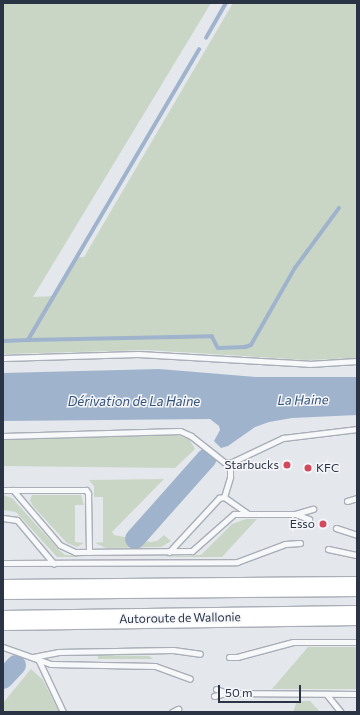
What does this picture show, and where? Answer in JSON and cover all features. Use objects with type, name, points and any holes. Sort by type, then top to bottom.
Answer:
[{"type":"highway","points":[[3,589],[357,586]]},
{"type":"highway","name":"Autoroute de Wallonie","points":[[3,620],[357,615]]},
{"type":"lane","points":[[3,358],[138,354],[309,364],[357,361]]},
{"type":"lane","points":[[3,436],[180,431],[207,448],[224,462],[230,463],[283,438],[357,429]]},
{"type":"lane","points":[[224,497],[230,477],[230,463]]},
{"type":"lane","points":[[3,490],[86,490],[88,493],[89,552]]},
{"type":"lane","points":[[13,490],[60,545],[75,552],[169,552],[197,549],[229,517],[247,513],[294,514],[313,509]]},
{"type":"lane","points":[[224,497],[247,513]]},
{"type":"lane","points":[[169,552],[219,498],[224,497]]},
{"type":"lane","points":[[347,500],[357,498]]},
{"type":"lane","points":[[294,514],[310,519]]},
{"type":"lane","points":[[3,518],[17,520],[54,564]]},
{"type":"lane","points":[[336,528],[357,535]]},
{"type":"lane","points":[[3,563],[54,564],[237,562],[245,561],[285,544],[300,543]]},
{"type":"lane","points":[[328,549],[357,555]]},
{"type":"lane","points":[[229,657],[238,658],[293,642],[357,642]]},
{"type":"lane","points":[[3,647],[51,664],[155,666],[190,679]]},
{"type":"lane","points":[[34,657],[58,652],[173,650],[200,654]]},
{"type":"lane","points":[[39,661],[63,712]]},
{"type":"lane","points":[[216,689],[227,693]]},
{"type":"lane","points":[[214,696],[227,693],[357,694]]},
{"type":"lane","points":[[327,694],[341,712]]},
{"type":"lane","points":[[172,712],[178,709]]},
{"type":"green space","points":[[3,3],[211,3],[33,297],[54,296],[77,257],[84,257],[233,3],[357,3],[357,358],[306,360],[147,350],[3,354]]},
{"type":"green space","points":[[177,435],[189,439],[195,449],[175,468],[3,466],[3,440]]},
{"type":"green space","points":[[164,479],[112,532],[114,535],[150,542],[157,541],[164,535],[171,541],[161,547],[106,548],[95,543],[103,542],[103,497],[94,497],[94,486],[89,480]]},
{"type":"green space","points":[[3,495],[12,498],[65,555],[87,557],[57,557],[16,512],[3,510]]},
{"type":"green space","points":[[32,495],[81,495],[84,505],[75,505],[75,542],[84,543],[77,547],[67,543],[33,506],[30,500]]},
{"type":"green space","points":[[246,519],[257,519],[222,557],[159,557],[201,555],[232,524]]},
{"type":"green space","points":[[308,647],[357,647],[357,689],[272,689]]},
{"type":"green space","points":[[98,655],[149,656],[153,659],[98,659]]},
{"type":"green space","points":[[31,669],[43,680],[59,712],[3,712],[3,703]]},
{"type":"green space","points":[[297,701],[310,701],[320,712],[293,712]]},
{"type":"water","name":"Dérivation de La Haine","points":[[159,369],[256,377],[357,377],[357,415],[292,418],[269,422],[255,427],[228,446],[221,448],[214,441],[220,430],[219,426],[210,419],[3,421],[3,373]]},
{"type":"waterway","points":[[206,38],[226,3]]},
{"type":"waterway","points":[[3,341],[28,340],[199,50]]},
{"type":"waterway","points":[[28,340],[212,336],[218,348],[245,347],[251,345],[295,268],[339,208]]},
{"type":"waterway","name":"La Haine","points":[[135,539],[207,458]]},
{"type":"waterway","name":"La Haine","points":[[3,679],[16,665]]},
{"type":"place","name":"Starbucks","points":[[287,465]]},
{"type":"place","name":"KFC","points":[[308,468]]},
{"type":"place","name":"Esso","points":[[323,524]]}]
